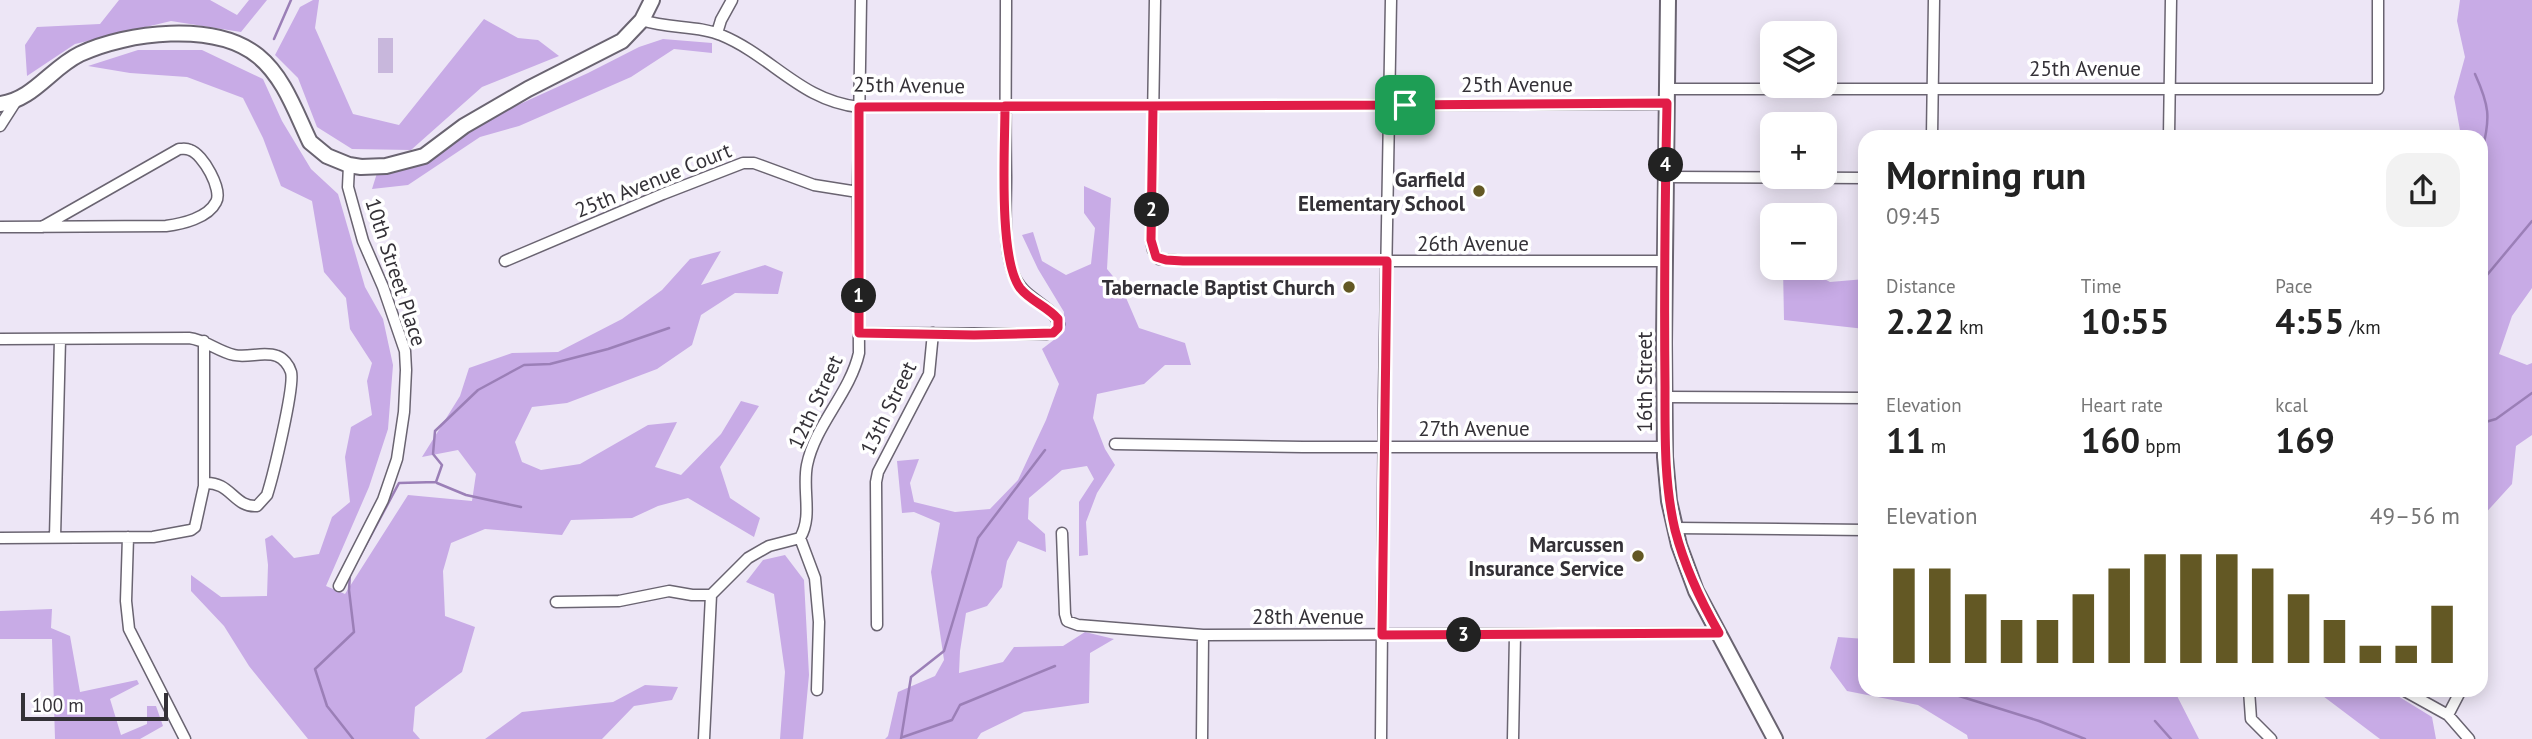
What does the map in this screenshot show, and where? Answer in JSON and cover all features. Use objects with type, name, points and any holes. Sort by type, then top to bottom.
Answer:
[{"type":"street","points":[[0,104],[16,101],[29,94],[42,81],[79,55],[117,40],[142,35],[218,37],[238,44],[259,57],[281,82],[310,142],[327,156],[349,165],[373,168],[386,166],[424,156],[464,127],[518,94],[622,41],[642,20],[652,0]]},
{"type":"street","points":[[717,33],[732,0]]},
{"type":"street","name":"12th Street","points":[[800,538],[806,527],[806,475],[810,454],[857,361],[861,0]]},
{"type":"street","points":[[859,333],[1046,334],[1053,333],[1058,328],[1058,319],[1020,288],[1011,268],[1006,208],[1006,0]]},
{"type":"street","points":[[1153,106],[1155,0]]},
{"type":"street","points":[[1381,739],[1391,0]]},
{"type":"street","name":"16th Street","points":[[1668,0],[1664,261],[1665,447],[1669,501],[1685,566],[1696,592],[1775,739]]},
{"type":"street","points":[[1932,130],[1934,0]]},
{"type":"street","points":[[2169,130],[2171,0]]},
{"type":"street","name":"25th Avenue","points":[[642,20],[660,27],[717,33],[824,100],[859,107],[1389,105],[1932,89],[2378,89],[2378,0]]},
{"type":"street","points":[[0,126],[16,101]]},
{"type":"street","name":"26th Avenue","points":[[1153,106],[1151,240],[1156,257],[1183,261],[1664,261]]},
{"type":"street","points":[[0,227],[42,227],[176,225],[209,210],[217,201],[218,189],[195,153],[189,149],[179,149],[42,227]]},
{"type":"street","name":"25th Avenue Court","points":[[505,261],[744,163],[754,163],[814,185],[858,192]]},
{"type":"street","name":"10th Street Place","points":[[340,586],[377,512],[400,445],[406,360],[383,287],[363,241],[348,187],[349,165]]},
{"type":"street","points":[[1666,177],[1858,178]]},
{"type":"street","name":"13th Street","points":[[877,625],[876,482],[878,472],[929,374],[933,333]]},
{"type":"street","points":[[0,339],[188,338],[204,341],[217,351],[235,355],[275,355],[283,359],[291,372],[290,391],[267,495],[257,506],[245,505],[218,483],[204,482]]},
{"type":"street","points":[[55,537],[60,339]]},
{"type":"street","points":[[0,538],[170,535],[195,527],[204,482],[204,341]]},
{"type":"street","points":[[1665,397],[1858,398]]},
{"type":"street","name":"27th Avenue","points":[[1115,444],[1665,447]]},
{"type":"street","points":[[1675,528],[1858,530]]},
{"type":"street","name":"28th Avenue","points":[[1062,533],[1065,614],[1067,621],[1078,625],[1203,635],[1719,633]]},
{"type":"street","points":[[128,537],[126,601],[130,629],[185,739]]},
{"type":"street","points":[[556,602],[619,601],[669,591],[711,595],[748,558],[769,547],[800,538],[815,578],[819,622],[817,690]]},
{"type":"street","points":[[704,739],[711,595]]},
{"type":"street","points":[[1202,739],[1203,635]]},
{"type":"street","points":[[1513,739],[1515,635]]},
{"type":"street","points":[[2249,697],[2251,719],[2270,739]]},
{"type":"street","points":[[2416,697],[2448,715],[2469,739]]},
{"type":"street","points":[[2448,715],[2457,697]]},
{"type":"shaded area","points":[[119,0],[210,0],[237,15],[249,0],[267,0],[241,32],[171,21],[75,44],[27,76],[25,45],[37,27],[100,24]]},
{"type":"shaded area","points":[[319,0],[315,28],[353,114],[399,125],[484,19],[518,38],[538,40],[559,56],[482,87],[411,150],[352,149],[317,127],[298,78],[275,55],[300,7]]},
{"type":"shaded area","points":[[2460,0],[2532,0],[2532,288],[2512,316],[2499,354],[2527,365],[2532,363],[2532,435],[2516,446],[2512,484],[2488,510],[2488,130],[2460,130],[2454,97],[2465,57],[2457,21]]},
{"type":"shaded area","points":[[378,38],[393,38],[393,73],[378,73]]},
{"type":"shaded area","points":[[663,39],[712,43],[712,53],[674,49],[631,77],[519,126],[480,137],[408,185],[372,189],[377,173],[434,159],[485,120],[639,47]]},
{"type":"shaded area","points":[[138,50],[202,50],[263,79],[282,121],[311,169],[338,194],[365,287],[383,319],[393,365],[388,429],[369,487],[326,586],[345,594],[408,495],[472,501],[476,474],[458,450],[422,457],[460,396],[469,368],[512,353],[558,352],[622,319],[662,290],[690,259],[721,251],[701,285],[765,265],[783,272],[778,294],[735,293],[701,315],[692,345],[657,369],[567,403],[532,407],[515,442],[522,462],[541,470],[580,464],[648,425],[677,422],[655,467],[681,475],[721,434],[741,401],[759,406],[720,467],[730,498],[760,518],[754,537],[688,498],[658,506],[632,518],[571,520],[562,535],[485,529],[451,543],[443,571],[445,616],[475,627],[462,672],[415,707],[413,731],[420,739],[308,739],[249,666],[224,626],[191,591],[191,575],[221,597],[267,596],[265,539],[272,535],[294,558],[319,554],[332,517],[350,502],[345,457],[351,427],[372,415],[367,381],[372,363],[350,329],[346,298],[324,272],[312,201],[281,186],[263,138],[243,98],[187,77],[130,73],[88,66]]},
{"type":"shaded area","points":[[1084,186],[1111,198],[1107,269],[1121,286],[1139,328],[1185,343],[1191,365],[1165,365],[1144,384],[1097,394],[1093,418],[1105,449],[1115,465],[1097,493],[1086,522],[1088,555],[1079,556],[1079,502],[1094,479],[1087,466],[1062,470],[1029,498],[1028,519],[1045,534],[1046,552],[1018,541],[1007,561],[1002,587],[987,606],[966,613],[959,673],[1003,662],[1014,647],[1063,646],[1085,632],[1114,639],[1090,653],[1089,703],[1024,712],[981,733],[977,739],[885,739],[898,692],[935,676],[944,660],[931,572],[940,523],[914,512],[902,513],[897,461],[919,459],[910,483],[914,502],[955,512],[990,509],[1018,480],[1046,420],[1059,384],[1042,349],[1063,333],[1064,312],[1038,269],[1022,235],[1033,232],[1042,261],[1066,275],[1091,264],[1095,228],[1084,213]]},
{"type":"shaded area","points":[[1783,280],[1830,282],[1858,280],[1858,328],[1784,320]]},
{"type":"shaded area","points":[[785,555],[804,580],[809,675],[803,739],[780,739],[785,672],[774,594],[746,582],[763,560]]},
{"type":"shaded area","points":[[52,609],[51,628],[70,636],[80,692],[137,680],[139,684],[110,699],[121,735],[147,724],[147,706],[156,706],[163,726],[140,739],[55,739],[52,639],[0,639],[0,611]]},
{"type":"shaded area","points":[[1838,637],[1858,638],[1858,693],[1847,691],[1830,668]]},
{"type":"shaded area","points":[[645,685],[678,687],[672,700],[634,706],[602,739],[485,739],[522,712],[613,702]]},
{"type":"shaded area","points":[[1877,697],[2178,697],[2199,739],[1968,739],[1967,735],[1918,705]]},
{"type":"shaded area","points":[[2324,697],[2399,697],[2432,717],[2436,739],[2380,739]]},
{"type":"waterway","points":[[274,39],[291,0]]},
{"type":"waterway","points":[[2475,74],[2487,111],[2487,130]]},
{"type":"waterway","points":[[2488,274],[2532,221]]},
{"type":"waterway","points":[[360,556],[399,483],[436,482],[442,465],[433,454],[435,431],[478,390],[524,365],[550,364],[608,349],[669,328]]},
{"type":"waterway","points":[[2488,421],[2496,419],[2532,393]]},
{"type":"waterway","points":[[901,739],[911,677],[944,651],[978,538],[1045,450]]},
{"type":"waterway","points":[[437,483],[466,495],[521,507]]},
{"type":"waterway","points":[[350,574],[354,632],[315,669],[327,706],[353,739]]},
{"type":"waterway","points":[[903,737],[952,720],[960,705],[1055,666]]},
{"type":"waterway","points":[[1962,697],[2039,721],[2085,739]]},
{"type":"waterway","points":[[2155,721],[2171,739]]},
{"type":"place","name":"Garfield Elementary School","points":[[1479,191]]},
{"type":"place","name":"Tabernacle Baptist Church","points":[[1349,287]]},
{"type":"place","name":"Marcussen Insurance Service","points":[[1638,556]]},
{"type":"route","points":[[1405,105],[1005,106],[933,108],[859,107],[859,333],[1053,333],[1058,328],[1058,319],[1020,288],[1011,268],[1006,208],[1005,106],[1153,106],[1151,240],[1156,257],[1183,261],[1387,261],[1382,635],[1719,633],[1685,566],[1669,501],[1665,457],[1664,343],[1667,103],[1405,105]]}]
